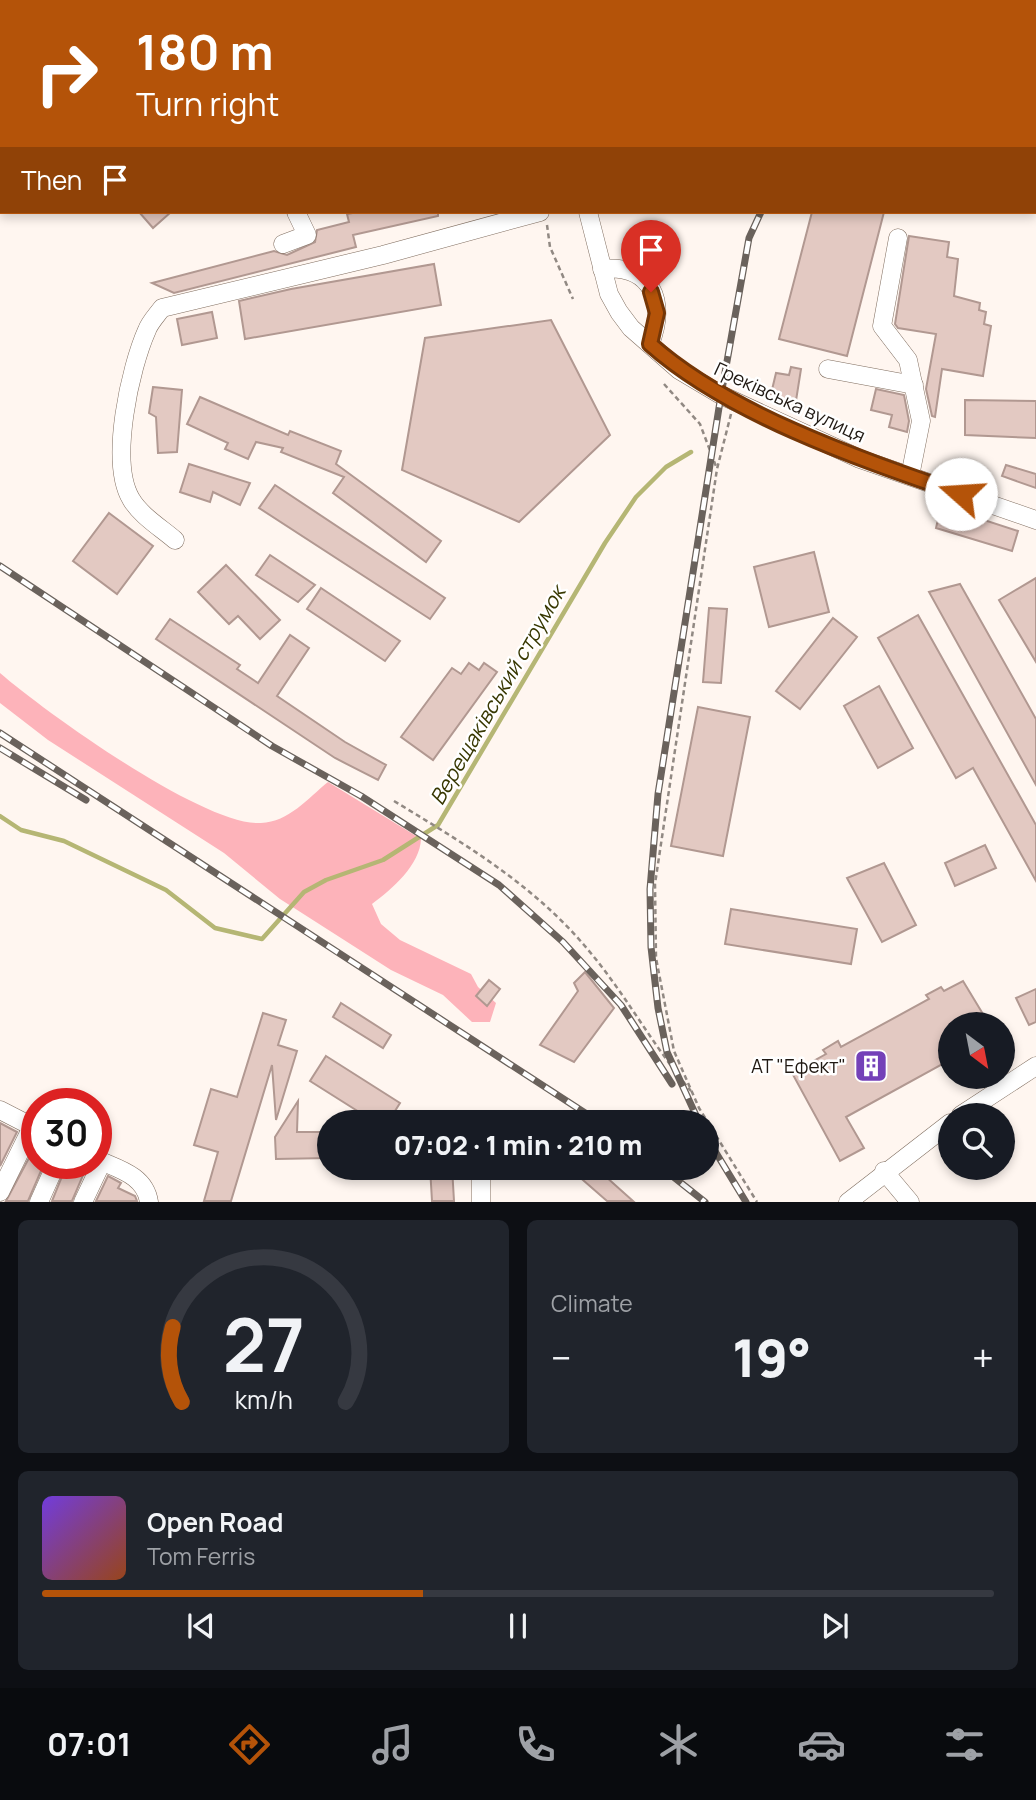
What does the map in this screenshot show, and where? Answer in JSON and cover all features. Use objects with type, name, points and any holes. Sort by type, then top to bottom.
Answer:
[{"type":"street","points":[[283,244],[307,235],[297,214]]},
{"type":"street","points":[[175,540],[131,500],[122,475],[126,407],[135,366],[147,328],[162,308],[383,255],[533,214]]},
{"type":"street","name":"Греківська вулиця","points":[[588,214],[602,269],[619,312],[679,370],[735,401],[860,459],[1036,520]]},
{"type":"street","points":[[898,238],[882,326],[908,360],[922,421],[910,476]]},
{"type":"street","points":[[602,269],[631,270],[646,282],[657,313],[650,344]]},
{"type":"street","points":[[828,369],[914,385]]},
{"type":"street","points":[[979,1103],[1036,1066]]},
{"type":"street","points":[[0,1110],[21,1121]]},
{"type":"street","points":[[848,1202],[884,1171],[938,1132]]},
{"type":"street","points":[[0,1192],[21,1152]]},
{"type":"street","points":[[112,1166],[139,1179],[147,1190],[149,1202]]},
{"type":"street","points":[[884,1171],[911,1202]]},
{"type":"street","points":[[38,1202],[49,1179]]},
{"type":"street","points":[[83,1202],[92,1179]]},
{"type":"street","points":[[481,1180],[481,1202]]},
{"type":"path","points":[[550,247],[572,299]]},
{"type":"path","points":[[664,384],[700,424],[717,469]]},
{"type":"path","points":[[693,1093],[674,1051],[656,958],[655,884],[717,469],[735,401]]},
{"type":"path","points":[[394,801],[495,864],[533,892],[584,944],[693,1093],[757,1202]]},
{"type":"shaded area","points":[[0,673],[88,739],[166,788],[203,807],[236,819],[271,822],[289,814],[328,782],[421,839],[416,858],[410,867],[396,884],[372,904],[381,924],[400,940],[471,974],[478,987],[496,1003],[490,1022],[472,1022],[443,995],[391,970],[280,899],[224,853],[48,740],[0,703]]},
{"type":"building","points":[[141,214],[169,214],[153,228]]},
{"type":"building","points":[[347,214],[438,214],[353,235],[356,247],[174,293],[152,283],[274,251],[287,255],[315,242],[317,230],[349,222]]},
{"type":"building","points":[[811,214],[883,214],[847,356],[779,339]]},
{"type":"building","points":[[909,236],[949,242],[947,257],[958,259],[954,296],[980,303],[979,310],[986,312],[984,324],[991,326],[983,376],[942,369],[935,417],[932,416],[926,389],[936,334],[898,328],[895,324]]},
{"type":"building","points":[[434,264],[441,305],[245,339],[239,301]]},
{"type":"building","points":[[212,312],[217,338],[182,345],[177,319]]},
{"type":"building","points":[[551,320],[610,435],[519,522],[402,470],[425,338]]},
{"type":"building","points":[[791,367],[801,369],[795,407],[776,402],[777,395],[771,394],[776,373],[789,375]]},
{"type":"building","points":[[153,387],[182,390],[177,452],[158,453],[156,417],[149,413]]},
{"type":"building","points":[[876,389],[904,395],[909,421],[907,432],[889,427],[892,415],[871,410]]},
{"type":"building","points":[[200,397],[288,435],[290,431],[341,451],[336,464],[441,541],[426,562],[333,493],[344,477],[281,452],[283,448],[256,442],[248,459],[225,449],[228,443],[187,424]]},
{"type":"building","points":[[965,400],[1036,401],[1036,438],[965,435]]},
{"type":"building","points":[[189,464],[250,483],[240,505],[213,492],[210,502],[180,492]]},
{"type":"building","points":[[1006,465],[1036,474],[1036,488],[1002,476]]},
{"type":"building","points":[[275,485],[445,598],[430,619],[259,508]]},
{"type":"building","points":[[941,506],[1018,531],[1012,551],[936,528]]},
{"type":"building","points":[[109,513],[153,546],[117,594],[73,561]]},
{"type":"building","points":[[814,552],[829,612],[769,627],[754,567]]},
{"type":"building","points":[[270,555],[315,585],[298,602],[256,575]]},
{"type":"building","points":[[226,565],[280,620],[260,639],[238,616],[229,624],[198,592]]},
{"type":"building","points":[[1036,578],[1036,662],[999,600]]},
{"type":"building","points":[[960,584],[1036,719],[1036,785],[929,592]]},
{"type":"building","points":[[321,588],[400,641],[385,661],[307,609]]},
{"type":"building","points":[[709,608],[727,609],[721,683],[703,682]]},
{"type":"building","points":[[918,615],[1036,825],[1036,881],[973,768],[956,778],[878,638]]},
{"type":"building","points":[[833,618],[857,637],[800,709],[776,691]]},
{"type":"building","points":[[170,619],[240,665],[237,669],[258,683],[290,635],[309,648],[277,696],[345,742],[386,765],[378,780],[335,758],[156,639]]},
{"type":"building","points":[[469,663],[479,670],[484,663],[497,672],[433,760],[401,737],[452,668],[461,674]]},
{"type":"building","points":[[879,686],[913,748],[878,768],[844,706]]},
{"type":"building","points":[[698,707],[750,717],[723,856],[671,846]]},
{"type":"building","points":[[985,845],[996,868],[955,886],[945,863]]},
{"type":"building","points":[[884,863],[916,925],[882,942],[847,878]]},
{"type":"building","points":[[731,909],[857,929],[851,964],[725,944]]},
{"type":"building","points":[[585,972],[614,1008],[574,1062],[540,1045],[578,991],[574,983]]},
{"type":"building","points":[[489,980],[500,989],[487,1006],[476,996]]},
{"type":"building","name":"АТ \"Ефект\"","points":[[963,981],[982,1012],[938,1012],[938,1067],[846,1117],[864,1148],[840,1161],[792,1073],[826,1054],[823,1050],[838,1041],[841,1047],[929,999],[926,995],[941,987],[944,991]]},
{"type":"building","points":[[1036,989],[1036,1022],[1029,1025],[1016,998]]},
{"type":"building","points":[[341,1003],[391,1035],[383,1048],[333,1017]]},
{"type":"building","points":[[263,1013],[286,1020],[278,1045],[297,1051],[276,1120],[272,1065],[231,1201],[204,1201],[218,1152],[194,1145],[211,1089],[237,1097]]},
{"type":"building","points":[[326,1056],[400,1103],[396,1110],[356,1110],[310,1081]]},
{"type":"building","points":[[298,1101],[297,1132],[317,1132],[317,1158],[276,1159],[275,1137]]},
{"type":"building","points":[[0,1123],[17,1132],[0,1166]]},
{"type":"building","points":[[21,1173],[21,1179],[38,1179],[28,1201],[6,1201]]},
{"type":"building","points":[[112,1178],[121,1183],[118,1188],[135,1196],[137,1201],[96,1201],[107,1179]]},
{"type":"building","points":[[61,1179],[81,1179],[72,1201],[52,1201]]},
{"type":"building","points":[[431,1180],[453,1180],[454,1201],[432,1201]]},
{"type":"building","points":[[583,1180],[610,1180],[633,1201],[607,1201]]},
{"type":"waterway","name":"Верещаківський струмок","points":[[0,816],[21,830],[64,841],[166,890],[215,928],[262,939],[304,892],[326,880],[383,860],[438,825],[605,543],[636,497],[666,467],[691,452]]},
{"type":"railway","points":[[694,1110],[667,1052],[658,1008],[651,947],[650,889],[658,794],[721,395],[749,238],[760,214]]},
{"type":"railway","points":[[0,566],[272,746],[361,796],[499,885],[563,942],[621,1005],[672,1084]]},
{"type":"railway","points":[[0,733],[581,1110]]},
{"type":"railway","points":[[0,748],[86,800]]},
{"type":"railway","points":[[719,1158],[746,1202]]},
{"type":"railway","points":[[677,1180],[705,1202]]},
{"type":"place","name":"АТ \"Ефект\"","points":[[871,1066]]},
{"type":"route","points":[[651,292],[657,313],[656,329],[650,344],[679,370],[730,399],[860,459],[961,494]]}]
